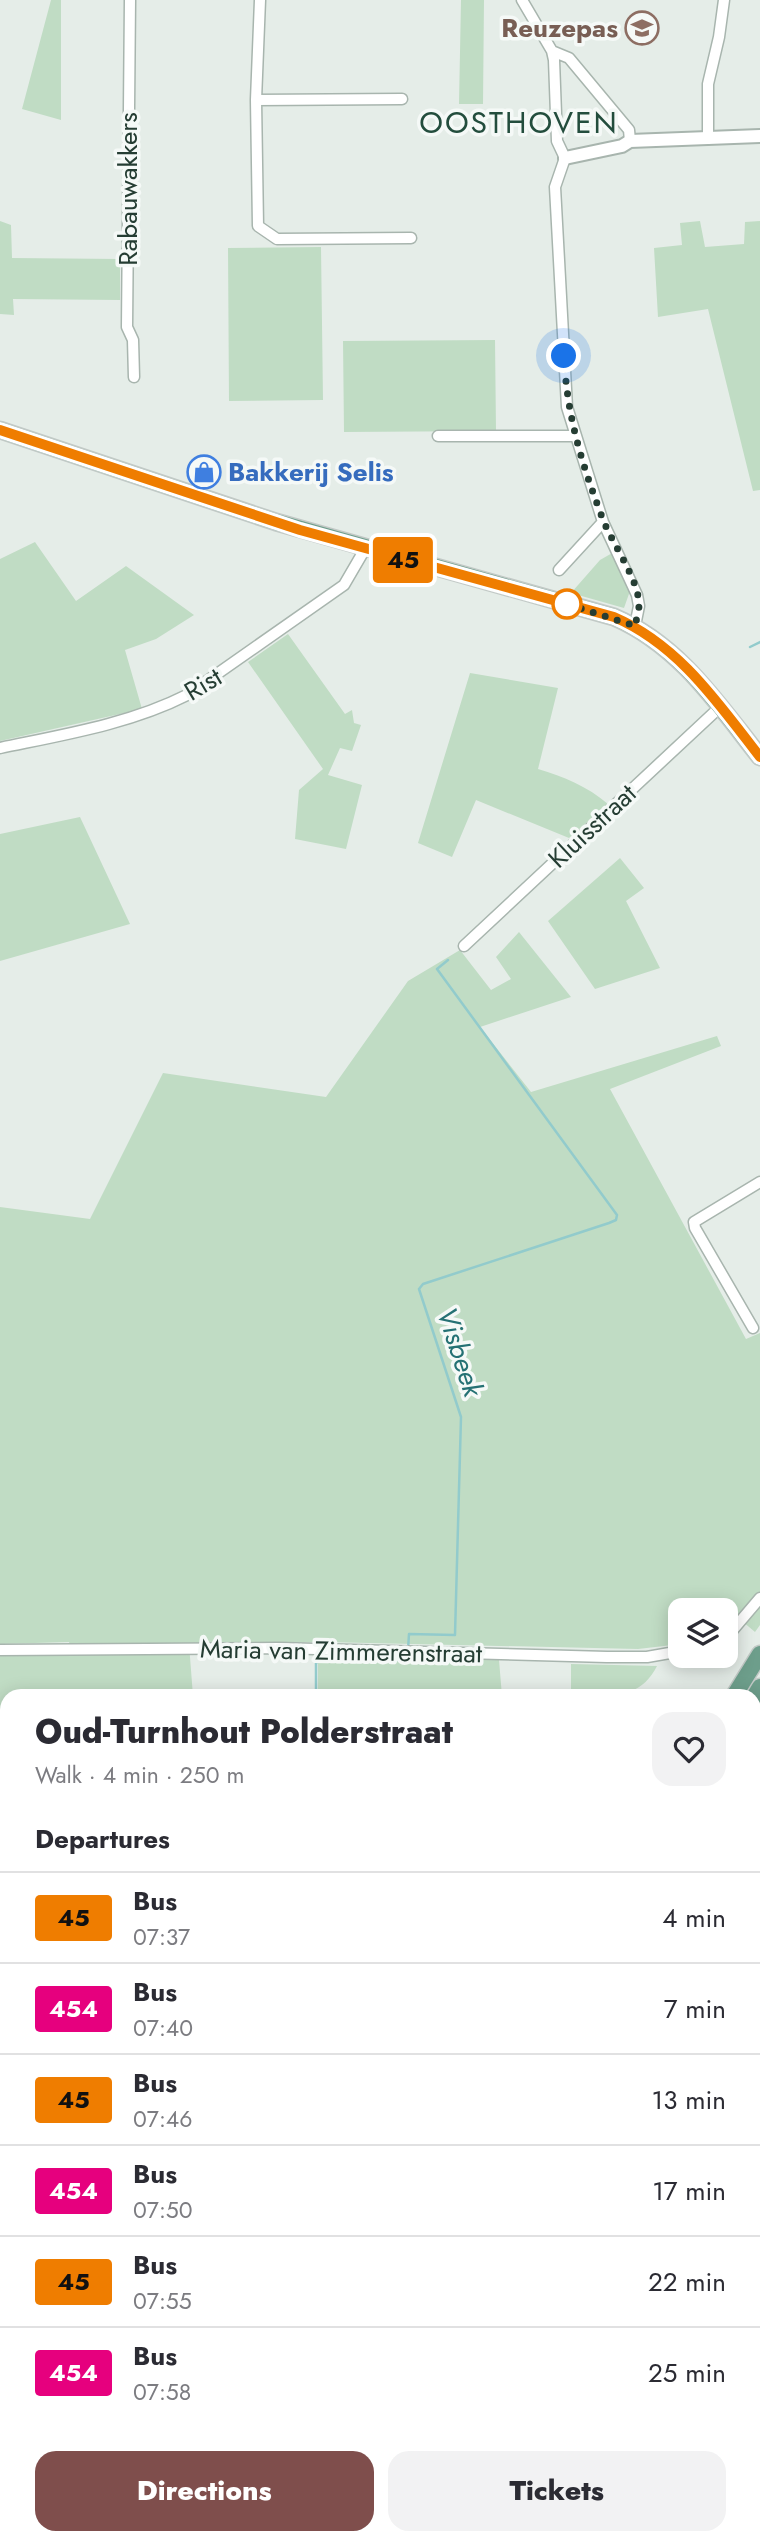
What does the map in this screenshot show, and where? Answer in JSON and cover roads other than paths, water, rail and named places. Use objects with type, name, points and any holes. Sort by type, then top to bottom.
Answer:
[{"type":"main road","points":[[0,430],[365,549],[518,590],[635,626],[673,653],[760,757]]},
{"type":"main road","points":[[738,1689],[760,1654]]},
{"type":"street","name":"Rabauwakkers","points":[[131,0],[127,327],[133,340],[134,377]]},
{"type":"street","points":[[260,0],[256,100],[256,215],[261,232],[277,239],[411,238]]},
{"type":"street","points":[[522,0],[552,51],[557,141],[565,158],[555,187],[565,387],[574,436],[603,522],[637,595],[639,606],[635,626]]},
{"type":"street","points":[[708,139],[708,84],[724,0]]},
{"type":"street","points":[[552,51],[569,58],[629,130],[630,141]]},
{"type":"street","points":[[256,100],[402,99]]},
{"type":"street","points":[[565,158],[622,146],[630,141],[760,136]]},
{"type":"street","points":[[438,436],[574,436]]},
{"type":"street","points":[[559,570],[603,522]]},
{"type":"street","name":"Rist","points":[[0,748],[111,722],[163,707],[187,695],[344,585],[365,549]]},
{"type":"street","name":"Kluisstraat","points":[[464,946],[720,707]]},
{"type":"street","points":[[752,1328],[694,1222],[760,1182]]},
{"type":"street","points":[[738,1624],[760,1598]]},
{"type":"street","name":"Maria van Zimmerenstraat","points":[[0,1650],[278,1648],[607,1657],[647,1657],[668,1653]]},
{"type":"waterway","points":[[750,647],[760,642]]},
{"type":"waterway","name":"Visbeek","points":[[408,1650],[409,1634],[455,1635],[461,1417],[419,1289],[423,1284],[609,1223],[616,1220],[617,1215],[437,969],[448,960]]},
{"type":"waterway","name":"Visbeek","points":[[316,1689],[316,1663],[322,1660],[408,1660],[408,1656]]},
{"type":"place","name":"Reuzepas","points":[[642,28]]},
{"type":"place","name":"Bakkerij Selis","points":[[204,472]]},
{"type":"district","name":"OOSTHOVEN","points":[[519,122]]}]
